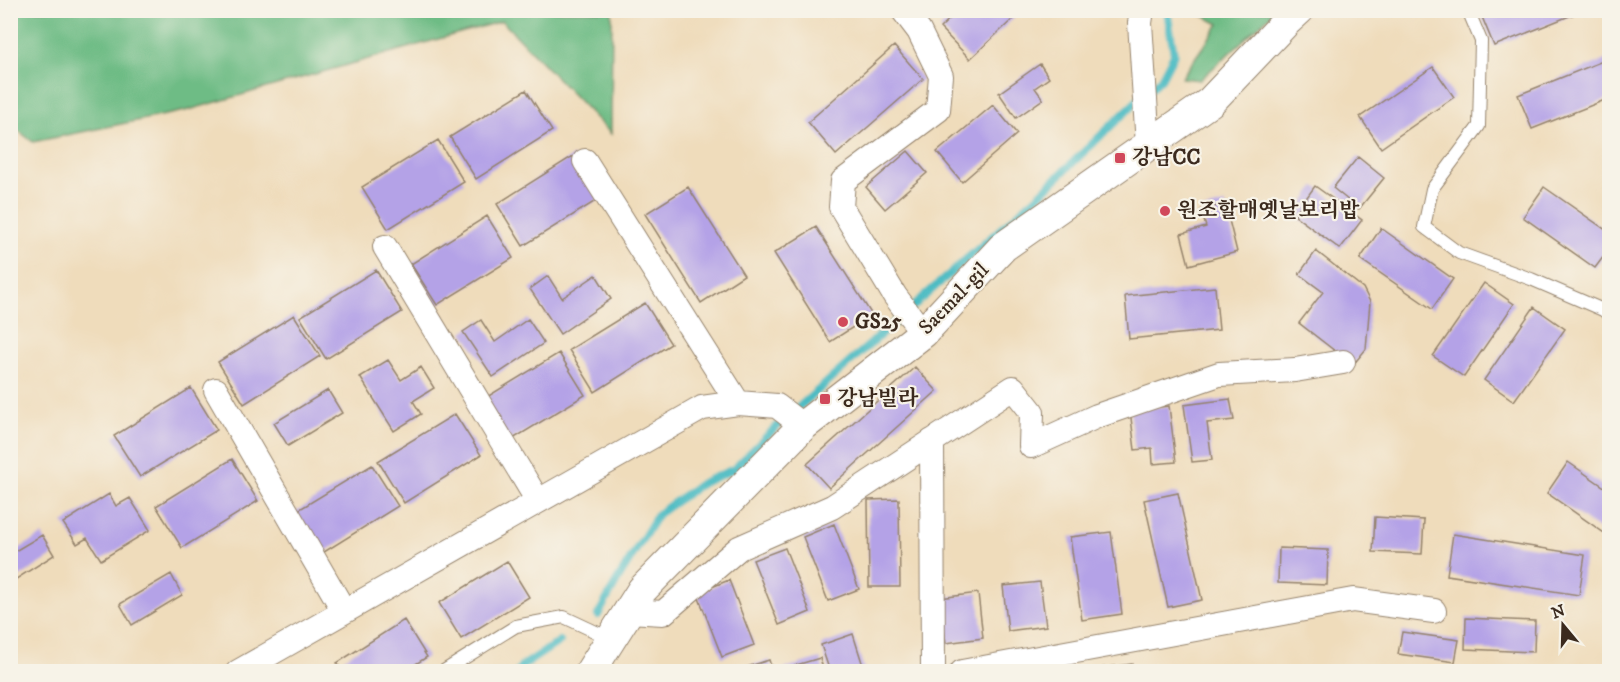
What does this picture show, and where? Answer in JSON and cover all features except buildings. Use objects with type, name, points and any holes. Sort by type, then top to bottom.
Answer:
[{"type":"street","points":[[903,10],[919,31],[942,76],[939,110],[843,181],[841,207],[895,296],[923,333]]},
{"type":"street","points":[[1142,10],[1140,23],[1148,145]]},
{"type":"street","name":"Saemal-gil","points":[[590,672],[642,590],[802,425],[923,333],[1004,247],[1210,102],[1299,10]]},
{"type":"street","points":[[585,161],[738,403]]},
{"type":"street","points":[[385,247],[538,501]]},
{"type":"street","points":[[629,610],[663,613],[739,548],[832,507],[1013,388],[1032,412],[1031,446],[1096,416],[1219,374],[1295,370],[1343,362]]},
{"type":"street","points":[[216,390],[344,611]]},
{"type":"street","points":[[238,672],[702,408],[738,403],[777,406],[802,425]]},
{"type":"street","points":[[932,441],[933,672]]},
{"type":"street","points":[[962,672],[1353,600],[1434,611]]},
{"type":"lane","points":[[1468,10],[1481,41],[1479,126],[1432,189],[1424,227],[1459,253],[1531,279],[1603,310],[1610,316]]},
{"type":"lane","points":[[442,672],[516,626],[564,616],[611,639]]},
{"type":"green space","points":[[11,10],[612,11],[611,134],[502,21],[185,111],[33,142],[11,125]]},
{"type":"green space","points":[[1194,11],[1275,11],[1200,80],[1181,78],[1219,24]]},
{"type":"waterway","points":[[1149,90],[1161,79],[1174,54],[1167,10]]},
{"type":"waterway","points":[[598,615],[658,514],[702,483],[734,469],[773,430],[1039,195],[1140,98]]},
{"type":"waterway","points":[[518,672],[521,667],[560,641]]},
{"type":"place","name":"강남CC","points":[[1120,158]]},
{"type":"place","name":"원조할매옛날보리밥","points":[[1165,211]]},
{"type":"place","name":"GS25","points":[[843,322]]},
{"type":"place","name":"강남빌라","points":[[825,399]]}]
